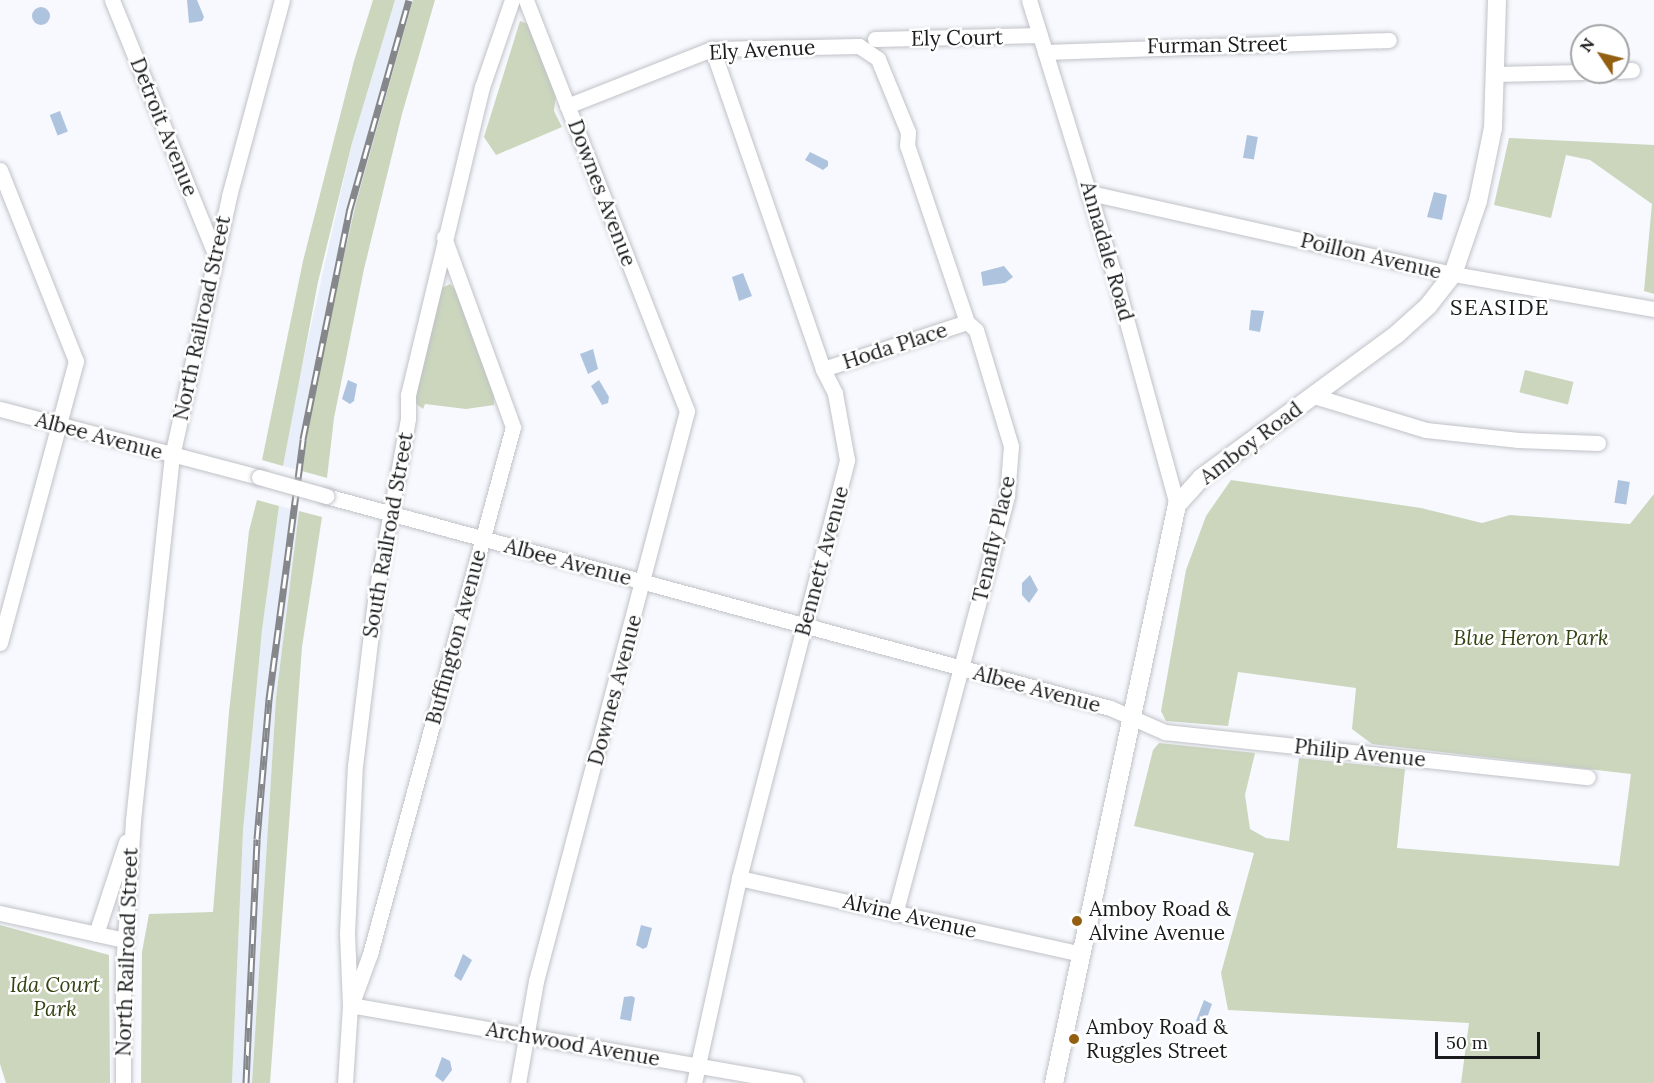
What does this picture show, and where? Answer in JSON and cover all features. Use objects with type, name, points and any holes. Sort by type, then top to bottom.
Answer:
[{"type":"main road","name":"Amboy Road","points":[[1177,505],[1201,478],[1397,334],[1428,306],[1453,274],[1487,164],[1497,74],[1497,0]]},
{"type":"main road","points":[[1054,1083],[1134,720],[1177,505]]},
{"type":"street","name":"Detroit Avenue","points":[[112,0],[216,255]]},
{"type":"street","name":"North Railroad Street","points":[[123,1083],[125,940],[133,820],[172,456],[216,255],[282,0]]},
{"type":"street","name":"South Railroad Street","points":[[345,1083],[350,1005],[347,933],[355,766],[365,673],[408,419],[408,395],[444,237],[482,87],[512,0]]},
{"type":"street","name":"Downes Avenue","points":[[518,1083],[536,981],[644,582],[687,411],[526,0]]},
{"type":"street","name":"Annadale Road","points":[[1029,0],[1090,193],[1177,505]]},
{"type":"street","name":"Ely Court","points":[[875,39],[1040,35]]},
{"type":"street","name":"Furman Street","points":[[1046,52],[1389,40]]},
{"type":"street","name":"Ely Avenue","points":[[567,106],[712,49],[859,46]]},
{"type":"street","name":"Tenafly Place","points":[[859,46],[878,58],[908,132],[907,145],[967,322],[976,330],[1011,446],[1011,472],[964,669],[896,914]]},
{"type":"street","name":"Bennett Avenue","points":[[694,1083],[739,878],[846,473],[842,415],[823,369],[712,49]]},
{"type":"street","points":[[1497,74],[1570,72]]},
{"type":"street","points":[[0,170],[76,361],[0,643]]},
{"type":"street","name":"Poillon Avenue","points":[[1090,193],[1453,274],[1654,309]]},
{"type":"street","name":"Buffington Avenue","points":[[350,1005],[370,954],[513,427],[444,237]]},
{"type":"street","name":"Hoda Place","points":[[823,369],[967,322]]},
{"type":"street","points":[[1314,396],[1425,430],[1518,440],[1598,443]]},
{"type":"street","name":"Albee Avenue","points":[[0,409],[1110,708],[1134,720]]},
{"type":"street","name":"Philip Avenue","points":[[1134,720],[1165,732],[1588,777]]},
{"type":"street","name":"North Railroad Street","points":[[96,934],[133,820]]},
{"type":"street","name":"Alvine Avenue","points":[[739,878],[1082,954]]},
{"type":"street","points":[[0,913],[125,940]]},
{"type":"street","name":"Archwood Avenue","points":[[350,1005],[795,1083]]},
{"type":"shaded area","points":[[395,0],[413,0],[340,272],[302,471],[283,466],[299,379],[352,143]]},
{"type":"shaded area","points":[[279,506],[299,511],[276,698],[252,1083],[232,1083],[243,831],[262,630]]},
{"type":"green space","points":[[373,0],[395,0],[352,143],[318,282],[283,466],[262,460],[303,261],[354,61]]},
{"type":"green space","points":[[413,0],[435,0],[402,114],[364,269],[334,418],[327,478],[302,471],[316,379],[356,203]]},
{"type":"green space","points":[[520,21],[528,24],[556,95],[554,111],[562,127],[496,155],[484,137]]},
{"type":"green space","points":[[1509,138],[1654,145],[1654,294],[1644,291],[1652,204],[1590,160],[1566,155],[1551,218],[1494,205]]},
{"type":"green space","points":[[450,284],[455,289],[494,393],[494,405],[466,409],[425,404],[423,409],[414,402],[440,289]]},
{"type":"green space","points":[[1525,370],[1574,382],[1568,404],[1519,392]]},
{"type":"green space","name":"Blue Heron Park","points":[[1231,480],[1421,508],[1482,523],[1510,515],[1630,524],[1654,494],[1654,1083],[1461,1083],[1469,1023],[1228,1010],[1221,973],[1254,853],[1134,826],[1153,750],[1159,743],[1255,753],[1245,795],[1250,829],[1266,838],[1289,841],[1299,758],[1405,769],[1397,848],[1619,866],[1631,774],[1372,744],[1352,729],[1356,688],[1238,672],[1228,726],[1166,721],[1161,711],[1186,570],[1206,516]]},
{"type":"green space","points":[[257,500],[279,506],[262,630],[243,831],[232,1083],[141,1083],[142,952],[149,914],[213,912],[229,712],[249,531]]},
{"type":"green space","points":[[299,511],[322,517],[302,647],[270,1083],[252,1083],[276,698]]},
{"type":"green space","name":"Ida Court Park","points":[[0,925],[109,955],[110,1083],[6,1083],[0,1064]]},
{"type":"water","points":[[187,0],[197,0],[204,17],[202,21],[189,23]]},
{"type":"water","points":[[41,7],[47,10],[50,16],[47,22],[41,25],[35,22],[32,16],[35,10]]},
{"type":"water","points":[[60,111],[68,132],[58,135],[50,115]]},
{"type":"water","points":[[1247,135],[1258,137],[1254,160],[1243,158]]},
{"type":"water","points":[[810,152],[828,161],[828,166],[823,170],[805,160]]},
{"type":"water","points":[[1434,192],[1447,195],[1442,220],[1427,217]]},
{"type":"water","points":[[1004,266],[1013,277],[1005,283],[983,286],[981,272]]},
{"type":"water","points":[[743,273],[752,296],[739,301],[732,277]]},
{"type":"water","points":[[1251,310],[1264,311],[1260,332],[1249,330]]},
{"type":"water","points":[[593,349],[598,369],[588,374],[580,354]]},
{"type":"water","points":[[348,380],[357,384],[354,401],[350,404],[342,399]]},
{"type":"water","points":[[599,380],[609,397],[608,403],[602,405],[591,386]]},
{"type":"water","points":[[1618,480],[1630,482],[1626,505],[1614,503]]},
{"type":"water","points":[[1030,575],[1038,590],[1029,603],[1022,595],[1022,583]]},
{"type":"water","points":[[641,925],[652,928],[647,947],[643,949],[636,945]]},
{"type":"water","points":[[463,954],[472,960],[461,981],[454,976]]},
{"type":"water","points":[[624,997],[635,998],[631,1021],[620,1019]]},
{"type":"water","points":[[1204,1000],[1212,1004],[1204,1026],[1196,1021]]},
{"type":"water","points":[[442,1057],[450,1061],[452,1070],[443,1082],[435,1076]]},
{"type":"railway","points":[[246,1083],[257,839],[269,699],[303,439],[349,212],[409,0]]},
{"type":"place","name":"Amboy Road & Alvine Avenue","points":[[1077,921]]},
{"type":"place","name":"Amboy Road & Ruggles Street","points":[[1074,1039]]},
{"type":"district","name":"SEASIDE","points":[[1500,308]]}]
